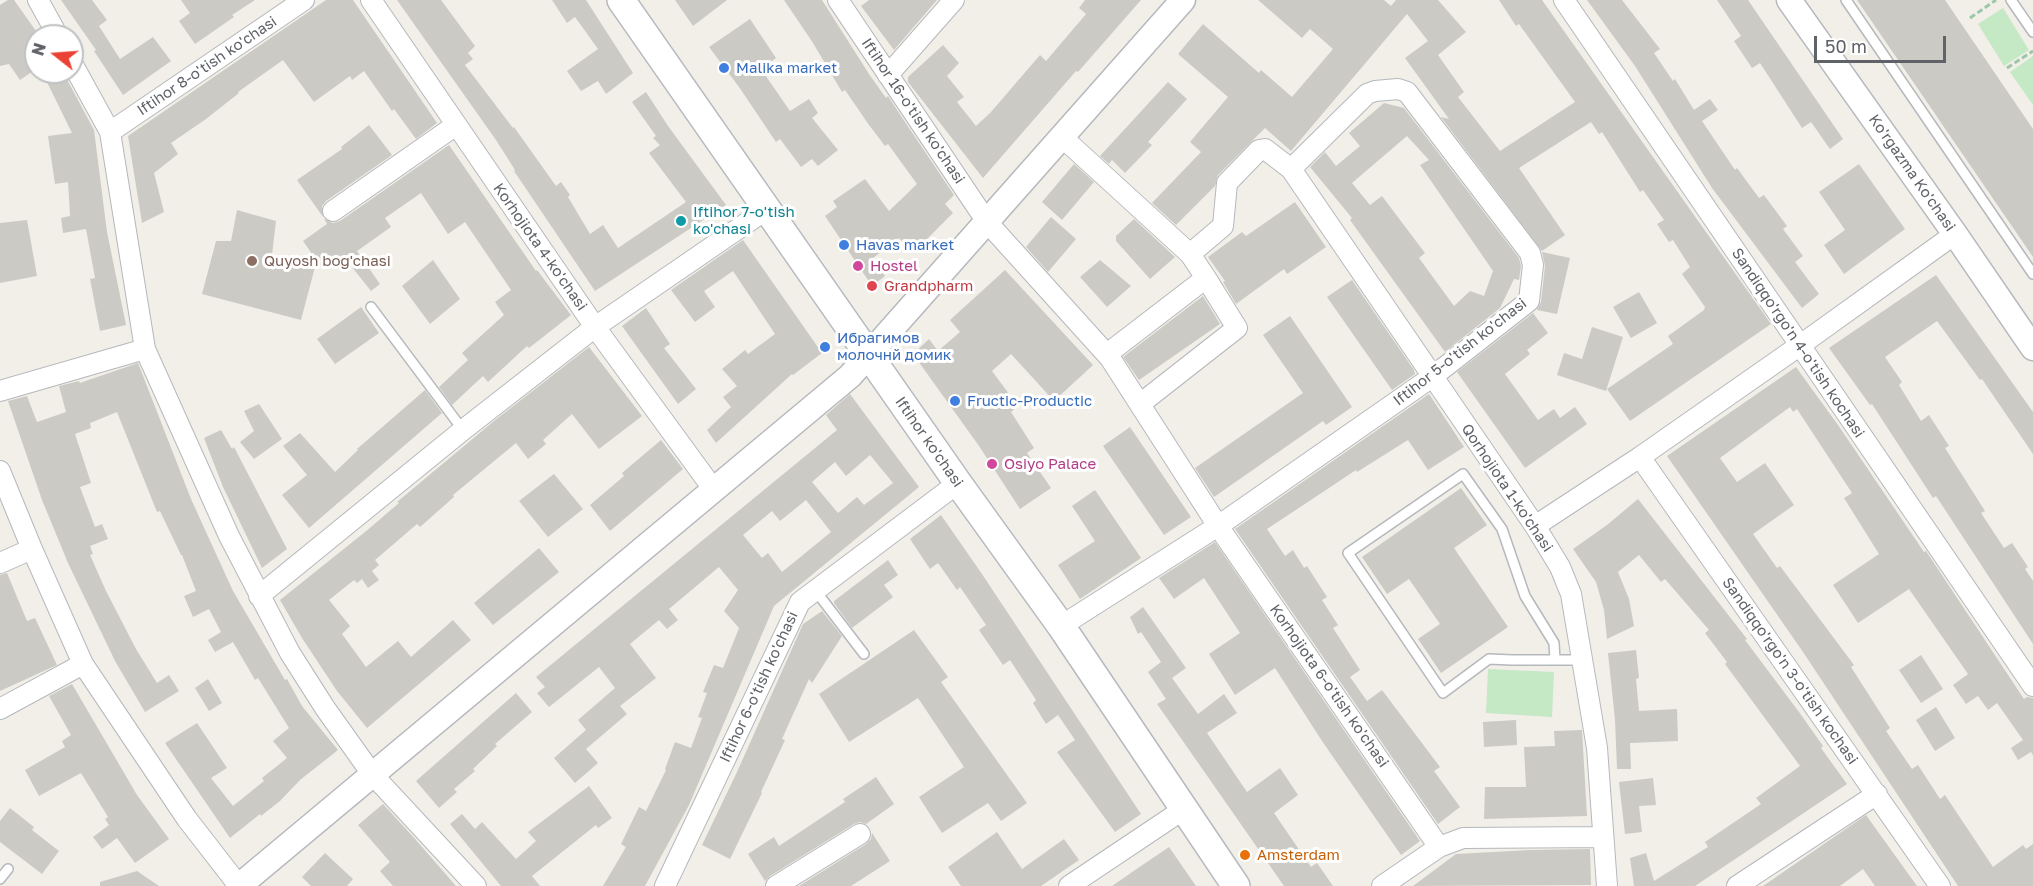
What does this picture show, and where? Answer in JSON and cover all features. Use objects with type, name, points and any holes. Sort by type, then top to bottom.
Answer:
[{"type":"main road","name":"Iftihor ko'chasi","points":[[621,0],[868,355],[1061,626],[1236,886]]},
{"type":"street","points":[[38,0],[51,24]]},
{"type":"street","name":"Iftihor 8-o'tish ko'chasi","points":[[110,132],[304,0]]},
{"type":"street","name":"Korhojiota 4-ko'chasi","points":[[371,0],[595,327],[714,490]]},
{"type":"street","name":"Iftihor 16-o'tish ko'chasi","points":[[838,0],[987,222]]},
{"type":"street","points":[[888,75],[954,0]]},
{"type":"street","points":[[0,471],[83,664],[187,819],[239,886],[850,376],[1183,0]]},
{"type":"street","name":"Sandiqqo'rgo'n 4-o'tish kochasi","points":[[1564,0],[2033,686]]},
{"type":"street","name":"Ko'rgazma Ko'chasi","points":[[1789,0],[2033,348]]},
{"type":"street","points":[[84,84],[110,132],[145,349],[199,473],[290,653],[325,708],[372,774],[476,886]]},
{"type":"street","name":"Iftihor 5-o'tish ko'chasi","points":[[1061,626],[1218,526],[1432,377],[1529,301],[1533,265],[1530,253],[1407,92],[1398,89],[1367,94],[1291,169]]},
{"type":"street","points":[[333,211],[456,125]]},
{"type":"street","points":[[1062,137],[1190,254],[1237,328],[1140,404]]},
{"type":"street","name":"Qorhojiota 1-ko'chasi","points":[[1190,254],[1223,226],[1227,183],[1259,150],[1264,148],[1291,169],[1535,526],[1560,567],[1571,594],[1597,748],[1607,886]]},
{"type":"street","points":[[260,596],[463,430],[595,327],[766,209]]},
{"type":"street","points":[[987,222],[1107,354],[1218,526]]},
{"type":"street","points":[[1535,526],[1640,457],[1955,234]]},
{"type":"street","points":[[1107,354],[1206,279]]},
{"type":"street","points":[[0,391],[145,349]]},
{"type":"street","name":"Sandiqqo'rgo'n 3-o'tish kochasi","points":[[1640,457],[1940,886]]},
{"type":"street","name":"Iftihor 6-o'tish ko'chasi","points":[[665,886],[800,602],[958,483]]},
{"type":"street","name":"Korhojiota 6-o'tish ko'chasi","points":[[1218,526],[1439,847]]},
{"type":"street","points":[[0,563],[32,549]]},
{"type":"street","points":[[0,709],[83,664]]},
{"type":"street","points":[[1737,886],[1877,794]]},
{"type":"street","points":[[1069,886],[1185,809]]},
{"type":"street","points":[[776,886],[860,834]]},
{"type":"street","points":[[1382,886],[1439,847],[1463,838],[1602,837]]},
{"type":"lane","points":[[1846,0],[2033,274]]},
{"type":"lane","points":[[2011,0],[2033,32]]},
{"type":"lane","points":[[371,307],[463,430]]},
{"type":"lane","points":[[1555,660],[1554,643],[1525,596],[1502,529],[1463,474],[1348,553],[1443,693],[1489,659],[1555,660],[1583,660]]},
{"type":"lane","points":[[815,590],[864,654]]},
{"type":"lane","points":[[0,879],[8,868]]},
{"type":"path","points":[[1970,18],[1996,0]]},
{"type":"path","points":[[2007,68],[2033,51]]},
{"type":"green space","points":[[2003,8],[2029,50],[2004,66],[1978,24]]},
{"type":"green space","points":[[2033,56],[2033,105],[2010,72]]},
{"type":"green space","points":[[1488,669],[1554,672],[1552,717],[1486,713]]},
{"type":"building","points":[[8,0],[14,0],[31,24],[24,24],[24,77],[20,80],[9,64],[0,66],[0,5]]},
{"type":"building","points":[[61,0],[92,0],[107,20],[99,26],[120,59],[153,37],[171,61],[123,95],[84,33],[84,24],[78,24]]},
{"type":"building","points":[[181,0],[255,0],[195,44],[179,21],[190,13]]},
{"type":"building","points":[[326,0],[353,0],[437,123],[416,139],[394,109],[392,111],[364,71],[352,80],[350,76],[314,102],[283,60],[171,143],[178,154],[154,173],[164,212],[142,223],[128,136]]},
{"type":"building","points":[[397,0],[441,0],[475,46],[468,53],[473,59],[465,65],[514,127],[556,186],[561,182],[590,234],[603,225],[618,248],[686,202],[649,153],[660,145],[653,138],[656,136],[632,102],[646,92],[726,205],[595,291],[514,171],[496,140]]},
{"type":"building","points":[[552,0],[586,0],[633,73],[606,94],[598,81],[581,91],[567,71],[598,49],[575,17],[567,23]]},
{"type":"building","points":[[675,0],[727,0],[693,26]]},
{"type":"building","points":[[784,0],[822,0],[869,74],[886,98],[888,96],[954,195],[945,204],[953,213],[913,253],[899,238],[873,258],[885,276],[872,286],[825,216],[837,207],[833,201],[865,179],[889,211],[917,184],[888,144],[885,146],[845,90],[842,92]]},
{"type":"building","points":[[869,0],[937,0],[894,50],[861,6]]},
{"type":"building","points":[[1085,0],[1141,0],[983,178],[908,82],[908,77],[943,45],[959,63],[947,76],[964,97],[957,102],[976,126],[1040,55],[1046,61],[1086,14],[1079,8]]},
{"type":"building","points":[[1258,0],[1384,0],[1391,6],[1396,0],[1438,0],[1466,32],[1438,55],[1464,92],[1458,97],[1500,151],[1575,102],[1519,24],[1516,26],[1499,0],[1542,0],[1771,324],[1630,421],[1607,389],[1673,344],[1668,336],[1704,310],[1705,307],[1682,274],[1690,267],[1673,240],[1669,242],[1657,224],[1664,220],[1643,190],[1640,192],[1602,132],[1599,134],[1591,122],[1519,168],[1565,235],[1542,251],[1441,117],[1449,119],[1405,58],[1428,41],[1407,14],[1291,151],[1265,128],[1218,175],[1215,186],[1176,225],[1152,203],[1201,152],[1190,142],[1228,97],[1178,54],[1203,24],[1259,73],[1261,70],[1292,97],[1333,49],[1310,29],[1302,38]]},
{"type":"building","points":[[1587,0],[1622,0],[1660,49],[1654,53],[1673,81],[1675,79],[1694,110],[1710,99],[1718,110],[1702,121],[1735,170],[1737,168],[1759,198],[1764,195],[1787,226],[1783,229],[1803,256],[1795,262],[1819,294],[1802,308],[1712,188],[1635,66]]},
{"type":"building","points":[[1717,0],[1748,0],[1843,139],[1830,149],[1811,122],[1802,128],[1760,63],[1752,68],[1734,41],[1741,36]]},
{"type":"building","points":[[1857,0],[1945,0],[2033,129],[2033,257]]},
{"type":"building","points":[[750,19],[776,58],[761,69],[790,111],[809,99],[818,113],[812,118],[838,150],[818,166],[812,159],[801,167],[780,139],[776,142],[709,47]]},
{"type":"building","points":[[1168,82],[1187,99],[1148,142],[1152,145],[1125,173],[1112,160],[1109,164],[1100,156]]},
{"type":"building","points":[[48,84],[69,84],[94,130],[107,232],[126,325],[100,331],[90,279],[95,278],[86,229],[63,233],[61,218],[70,216],[68,182],[55,184],[48,136],[72,133]]},
{"type":"building","points":[[1384,103],[1404,108],[1519,258],[1521,266],[1519,280],[1514,279],[1500,308],[1445,352],[1350,220],[1352,218],[1310,167],[1325,152],[1336,166],[1360,146],[1349,133]],"holes":[[[1407,136],[1429,160],[1420,165],[1493,271],[1484,296],[1470,291],[1454,306],[1419,258],[1425,253],[1382,196],[1370,205],[1352,183]]]},
{"type":"building","points":[[369,125],[392,155],[326,201],[322,206],[323,217],[297,180],[342,149],[341,147]]},
{"type":"building","points":[[449,145],[536,271],[571,315],[529,348],[527,346],[488,382],[483,376],[452,405],[439,387],[468,360],[462,353],[504,315],[495,302],[511,290],[465,222],[448,234],[421,193],[385,218],[391,227],[357,251],[380,284],[371,291],[351,266],[343,271],[333,259],[321,267],[303,241],[327,224],[324,219],[333,223],[340,221]]},
{"type":"building","points":[[1074,164],[1094,182],[1062,220],[1042,202]]},
{"type":"building","points":[[1859,164],[1905,229],[1844,274],[1824,245],[1845,230],[1819,192]]},
{"type":"building","points":[[1295,202],[1326,247],[1287,274],[1284,269],[1236,304],[1223,282],[1225,281],[1208,257],[1242,232],[1246,236]]},
{"type":"building","name":"Quyosh bog'chasi","points":[[237,210],[276,221],[271,263],[280,257],[315,267],[301,320],[202,294],[216,241],[231,241]]},
{"type":"building","points":[[1051,217],[1076,239],[1048,272],[1026,247]]},
{"type":"building","points":[[1134,219],[1175,257],[1150,279],[1116,241],[1116,236]]},
{"type":"building","points":[[27,220],[37,276],[0,283],[0,223]]},
{"type":"building","points":[[743,240],[822,353],[792,374],[716,443],[707,430],[731,407],[723,397],[737,386],[722,369],[745,350],[748,354],[775,334],[733,271],[704,291],[715,307],[695,322],[671,290]]},
{"type":"building","points":[[1542,252],[1570,258],[1557,314],[1537,310],[1541,302],[1545,266]]},
{"type":"building","points":[[433,260],[460,299],[430,324],[402,286]]},
{"type":"building","points":[[1100,260],[1131,286],[1107,307],[1080,277]]},
{"type":"building","points":[[1005,270],[1093,365],[1054,401],[1011,354],[992,371],[1018,406],[1011,412],[1034,448],[1027,453],[1051,488],[1020,509],[979,446],[913,354],[929,339],[938,351],[960,332],[950,320]]},
{"type":"building","points":[[1936,275],[2033,412],[2033,454],[1982,379],[1980,380],[1937,321],[1885,357],[1902,382],[1899,385],[1921,421],[1929,415],[1949,446],[1945,448],[1985,511],[1981,513],[2004,548],[2012,543],[2028,567],[2025,569],[2033,581],[2033,644],[1936,496],[1933,498],[1872,404],[1870,405],[1829,348]]},
{"type":"building","points":[[1352,280],[1414,370],[1415,374],[1392,390],[1327,297]]},
{"type":"building","points":[[1639,292],[1657,323],[1631,338],[1613,307]]},
{"type":"building","points":[[1203,296],[1220,324],[1139,380],[1123,357]]},
{"type":"building","points":[[361,307],[379,333],[335,364],[317,339]]},
{"type":"building","points":[[646,308],[670,344],[664,348],[696,389],[678,404],[622,326]]},
{"type":"building","points":[[1533,313],[1548,333],[1527,350],[1530,354],[1505,374],[1538,420],[1554,409],[1560,418],[1575,407],[1587,424],[1525,468],[1457,372]]},
{"type":"building","points":[[1290,316],[1352,407],[1326,425],[1323,421],[1214,497],[1195,468],[1303,393],[1263,335]]},
{"type":"building","points":[[1592,327],[1623,337],[1606,391],[1557,375],[1564,353],[1582,359]]},
{"type":"building","points":[[589,347],[642,416],[599,449],[572,414],[543,440],[546,444],[528,459],[516,443],[453,495],[454,497],[420,527],[417,524],[375,560],[379,565],[372,571],[379,580],[368,588],[362,579],[357,583],[354,580],[329,600],[350,626],[342,634],[366,667],[398,641],[411,657],[453,620],[471,640],[367,728],[337,691],[280,600],[365,532],[399,503],[397,502],[494,421]]},
{"type":"building","points":[[138,363],[191,499],[233,591],[302,706],[338,750],[300,780],[280,801],[230,838],[165,743],[197,723],[227,768],[211,778],[233,806],[264,781],[262,778],[287,758],[273,741],[289,728],[258,678],[255,680],[233,642],[215,652],[208,640],[221,632],[209,609],[193,617],[184,596],[196,591],[182,555],[160,511],[157,512],[117,412],[90,423],[91,428],[75,434],[91,483],[80,487],[95,527],[102,524],[108,539],[90,546],[93,554],[90,555],[136,649],[157,683],[169,675],[179,691],[145,712],[115,661],[68,563],[42,500],[8,401],[27,396],[37,422],[66,412],[59,386],[79,381],[80,383]]},
{"type":"building","points":[[1796,367],[1924,552],[1926,551],[2024,699],[2033,698],[2033,755],[2031,752],[2018,760],[2011,748],[2023,740],[1997,703],[1988,710],[1978,696],[1966,704],[1953,685],[1968,674],[1909,589],[1858,623],[1833,585],[1879,554],[1844,498],[1852,493],[1797,409],[1793,412],[1790,407],[1720,458],[1737,482],[1765,463],[1794,505],[1753,534],[1777,568],[1780,566],[1854,665],[1851,667],[1890,728],[1886,731],[1912,769],[1918,765],[1940,799],[1945,795],[1993,867],[2023,845],[2026,849],[2033,844],[2033,886],[1958,886],[1803,652],[1667,456]]},
{"type":"building","points":[[425,390],[442,413],[309,528],[282,495],[307,475],[283,446],[300,433],[335,472],[357,449]]},
{"type":"building","points":[[850,394],[919,487],[774,606],[689,805],[645,886],[603,886],[626,847],[621,844],[639,807],[646,811],[666,770],[675,742],[691,748],[702,718],[698,717],[707,693],[703,692],[714,665],[723,668],[739,628],[724,611],[738,590],[719,567],[669,609],[678,620],[667,629],[659,620],[630,644],[656,678],[620,706],[627,714],[586,749],[598,763],[575,783],[554,758],[586,730],[578,720],[615,688],[599,667],[549,707],[537,693],[545,687],[536,677],[837,430],[826,415]],"holes":[[[870,455],[893,483],[864,505],[857,497],[838,513],[812,482],[835,462],[846,476]],[[806,500],[831,532],[782,572],[768,553],[762,558],[743,535],[772,511],[780,521]]]},
{"type":"building","points":[[1429,394],[1464,447],[1428,470],[1408,440],[1357,472],[1356,470],[1267,529],[1285,556],[1293,550],[1304,568],[1307,566],[1327,597],[1322,600],[1338,625],[1333,628],[1360,670],[1350,677],[1367,701],[1382,690],[1440,767],[1434,771],[1460,807],[1438,824],[1235,529]]},
{"type":"building","points":[[259,404],[282,439],[254,459],[240,442],[254,431],[244,411]]},
{"type":"building","points":[[1130,427],[1191,517],[1164,535],[1103,446]]},
{"type":"building","points":[[221,430],[232,449],[234,447],[287,549],[262,568],[223,487],[204,438]]},
{"type":"building","points":[[661,440],[683,469],[610,531],[590,505],[624,476],[622,473]]},
{"type":"building","points":[[554,474],[583,509],[548,537],[519,501]]},
{"type":"building","points":[[1461,488],[1487,525],[1454,548],[1508,627],[1441,673],[1418,639],[1440,624],[1409,579],[1387,594],[1362,557]]},
{"type":"building","points":[[1095,490],[1141,558],[1080,599],[1058,565],[1095,541],[1072,506]]},
{"type":"building","points":[[1638,499],[1747,639],[1745,640],[1799,712],[1847,784],[1695,886],[1634,886],[1630,858],[1646,853],[1654,881],[1708,847],[1705,842],[1761,804],[1756,798],[1800,766],[1725,664],[1727,662],[1705,633],[1709,630],[1665,579],[1661,582],[1639,555],[1618,572],[1629,599],[1634,626],[1607,639],[1604,610],[1596,582],[1573,549]]},
{"type":"building","points":[[941,515],[1141,814],[1115,832],[1057,752],[1075,740],[1058,715],[1046,724],[1033,703],[1036,700],[1010,660],[1003,665],[979,630],[986,625],[960,587],[957,590],[938,563],[930,569],[910,539]]},
{"type":"building","points":[[1215,542],[1420,841],[1401,855],[1322,741],[1275,668],[1235,695],[1209,654],[1240,633],[1204,578],[1174,599],[1159,578]]},
{"type":"building","points":[[539,548],[559,572],[493,625],[474,603]]},
{"type":"building","points":[[888,560],[898,575],[884,585],[893,597],[852,628],[834,601]]},
{"type":"building","points":[[7,573],[27,621],[35,618],[57,665],[0,691],[0,575]]},
{"type":"building","points":[[1143,607],[1186,668],[1172,678],[1198,714],[1224,694],[1237,713],[1207,733],[1247,792],[1280,768],[1298,795],[1274,813],[1311,867],[1317,863],[1333,886],[1284,886],[1157,704],[1166,699],[1148,672],[1161,662],[1141,632],[1138,634],[1130,617]]},
{"type":"building","points":[[822,611],[842,636],[812,683],[809,679],[782,739],[785,740],[762,793],[730,859],[702,845],[803,624]]},
{"type":"building","points":[[914,630],[948,677],[941,682],[1027,803],[1001,821],[988,803],[942,833],[919,797],[964,767],[918,698],[849,742],[819,694]]},
{"type":"building","points":[[1636,650],[1639,711],[1677,709],[1678,741],[1630,743],[1631,769],[1617,769],[1608,653]]},
{"type":"building","points":[[1921,655],[1943,689],[1921,703],[1899,670]]},
{"type":"building","points":[[208,679],[222,703],[209,711],[195,688]]},
{"type":"building","points":[[72,684],[137,795],[169,839],[135,863],[117,838],[102,849],[93,837],[109,825],[105,819],[108,817],[81,773],[39,796],[25,770],[65,747],[62,741],[71,735],[49,696]]},
{"type":"building","points":[[516,693],[532,712],[495,744],[497,746],[473,769],[475,771],[454,789],[457,792],[439,808],[416,781]]},
{"type":"building","points":[[1936,707],[1955,738],[1935,751],[1916,720]]},
{"type":"building","points":[[1516,720],[1517,745],[1484,747],[1483,722]]},
{"type":"building","points":[[1582,730],[1587,816],[1484,819],[1485,787],[1526,787],[1524,747],[1555,746],[1554,731]]},
{"type":"building","points":[[876,777],[894,804],[866,824],[860,822],[854,824],[765,881],[748,854],[774,837],[779,846],[845,802],[843,799]]},
{"type":"building","points":[[1653,778],[1656,805],[1639,806],[1642,832],[1625,834],[1619,782]]},
{"type":"building","points":[[589,786],[612,818],[598,828],[596,825],[532,876],[540,886],[501,886],[450,824],[462,814],[475,829],[482,822],[516,859],[536,841],[528,832]]},
{"type":"building","points":[[383,804],[456,886],[393,886],[380,871],[390,862],[358,825]]},
{"type":"building","points":[[10,808],[34,827],[32,830],[59,851],[42,874],[0,842],[0,821]]},
{"type":"building","points":[[1866,815],[1917,886],[1875,886],[1863,869],[1840,886],[1763,886]]},
{"type":"building","points":[[997,832],[1022,869],[1064,839],[1079,860],[1041,886],[961,886],[948,867]]},
{"type":"building","points":[[872,833],[890,861],[851,886],[799,886],[866,844],[871,839]]},
{"type":"building","points":[[1169,847],[1196,886],[1112,886],[1138,868]]},
{"type":"building","points":[[1590,849],[1591,885],[1413,886],[1456,854]]},
{"type":"building","points":[[325,853],[353,879],[347,886],[311,886],[302,877]]},
{"type":"building","points":[[137,871],[159,886],[100,886],[100,882]]},
{"type":"place","name":"Malika market","points":[[724,68]]},
{"type":"place","name":"Iftihor 7-o'tish ko'chasi","points":[[681,221]]},
{"type":"place","name":"Havas market","points":[[844,245]]},
{"type":"place","name":"Quyosh bog'chasi","points":[[252,261]]},
{"type":"place","name":"Hostel","points":[[858,266]]},
{"type":"place","name":"Grandpharm","points":[[872,286]]},
{"type":"place","name":"Ибрагимов молочнй домик","points":[[825,347]]},
{"type":"place","name":"Fructic-Productic","points":[[955,401]]},
{"type":"place","name":"Osiyo Palace","points":[[992,464]]},
{"type":"place","name":"Amsterdam","points":[[1245,855]]}]
